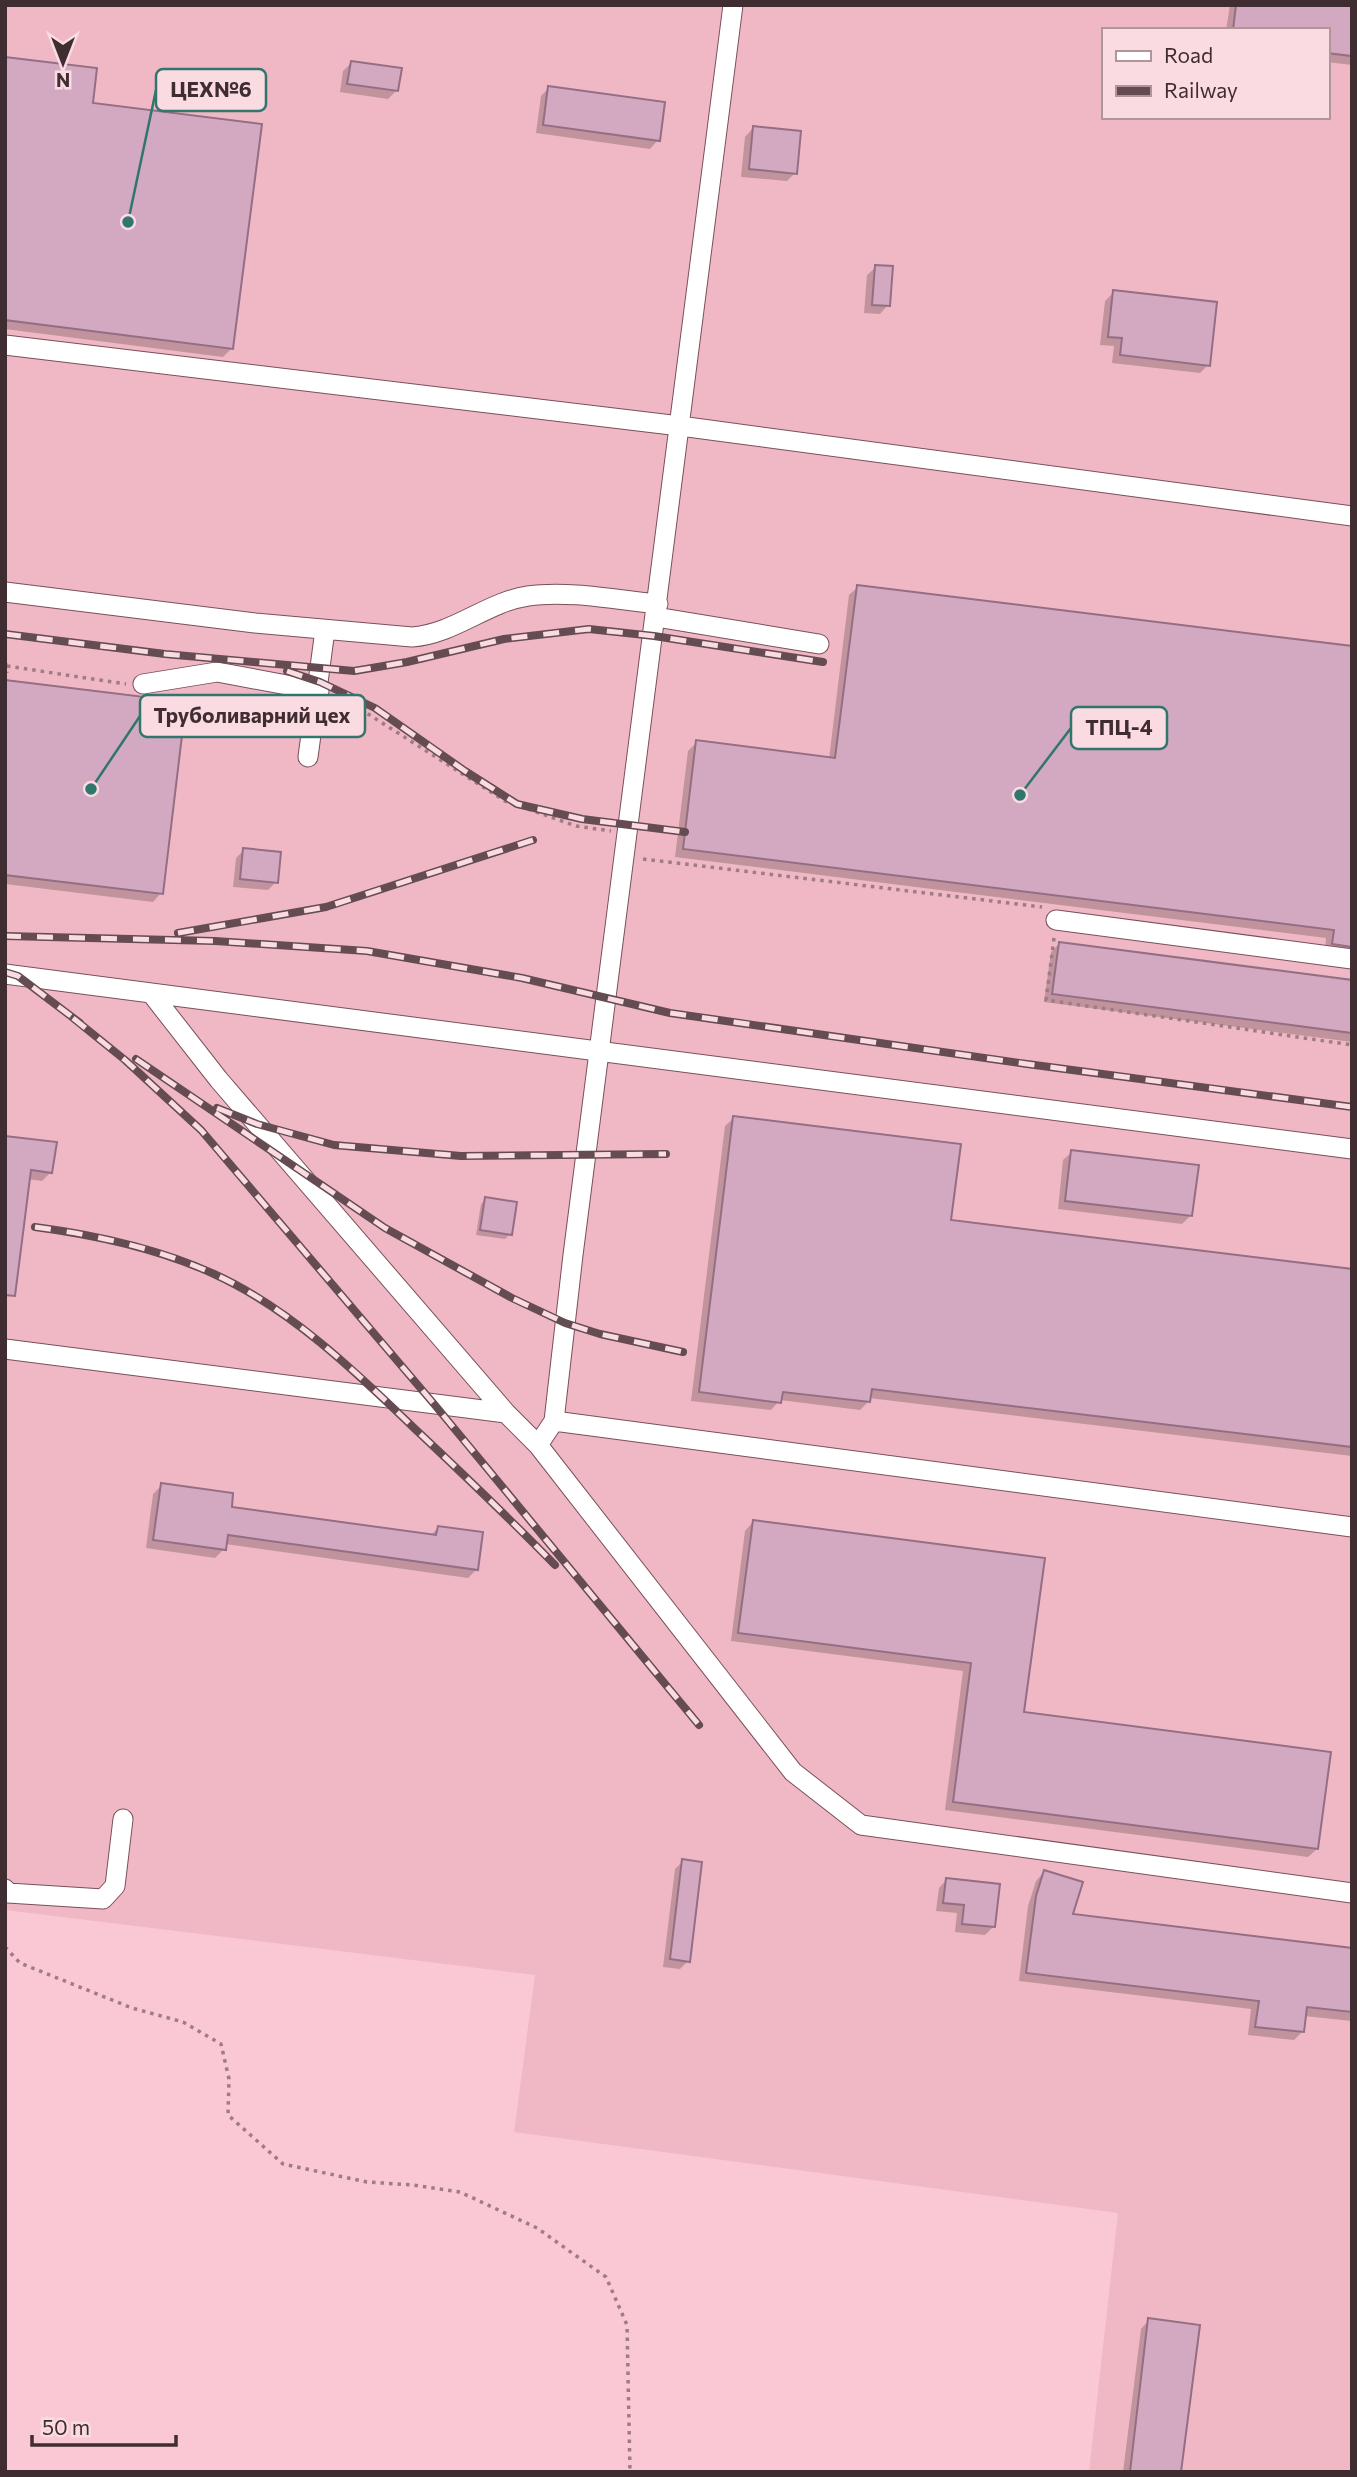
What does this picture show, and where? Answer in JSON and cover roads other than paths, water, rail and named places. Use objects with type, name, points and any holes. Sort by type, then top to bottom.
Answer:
[{"type":"lane","points":[[538,1445],[554,1421],[733,5]]},
{"type":"lane","points":[[5,345],[680,426],[1352,516]]},
{"type":"lane","points":[[5,593],[255,623],[412,637],[432,636],[503,603],[529,596],[565,595],[657,610],[819,644]]},
{"type":"lane","points":[[308,757],[319,691],[325,629]]},
{"type":"lane","points":[[143,684],[217,672],[319,691]]},
{"type":"lane","points":[[1056,920],[1352,959]]},
{"type":"lane","points":[[5,974],[1352,1149]]},
{"type":"lane","points":[[151,993],[219,1080],[506,1413],[538,1445],[793,1772],[861,1825],[1352,1894]]},
{"type":"lane","points":[[5,1349],[506,1413]]},
{"type":"lane","points":[[554,1421],[1352,1527]]},
{"type":"lane","points":[[5,1889],[8,1893],[103,1899],[115,1886],[123,1819]]},
{"type":"railway","points":[[5,634],[165,654],[354,671],[407,662],[504,639],[589,629],[654,636],[823,662]]},
{"type":"railway","points":[[287,671],[320,682],[375,708],[517,804],[582,819],[685,832]]},
{"type":"railway","points":[[178,933],[326,907],[533,840]]},
{"type":"railway","points":[[5,936],[215,941],[367,951],[522,978],[670,1013],[1352,1107]]},
{"type":"railway","points":[[5,972],[18,976],[80,1023]]},
{"type":"railway","points":[[73,1018],[125,1060],[201,1130],[434,1404],[699,1725]]},
{"type":"railway","points":[[136,1059],[385,1228],[512,1298],[565,1323],[600,1334],[683,1352]]},
{"type":"railway","points":[[217,1108],[257,1124],[334,1145],[461,1156],[666,1154]]},
{"type":"railway","points":[[35,1227],[81,1234],[171,1257],[214,1274],[269,1304],[320,1342],[368,1385],[555,1565]]},
{"type":"place","name":"ЦЕХ№6","points":[[128,222]]},
{"type":"place","name":"Труболиварний цех","points":[[91,789]]},
{"type":"place","name":"ТПЦ-4","points":[[1020,795]]}]
